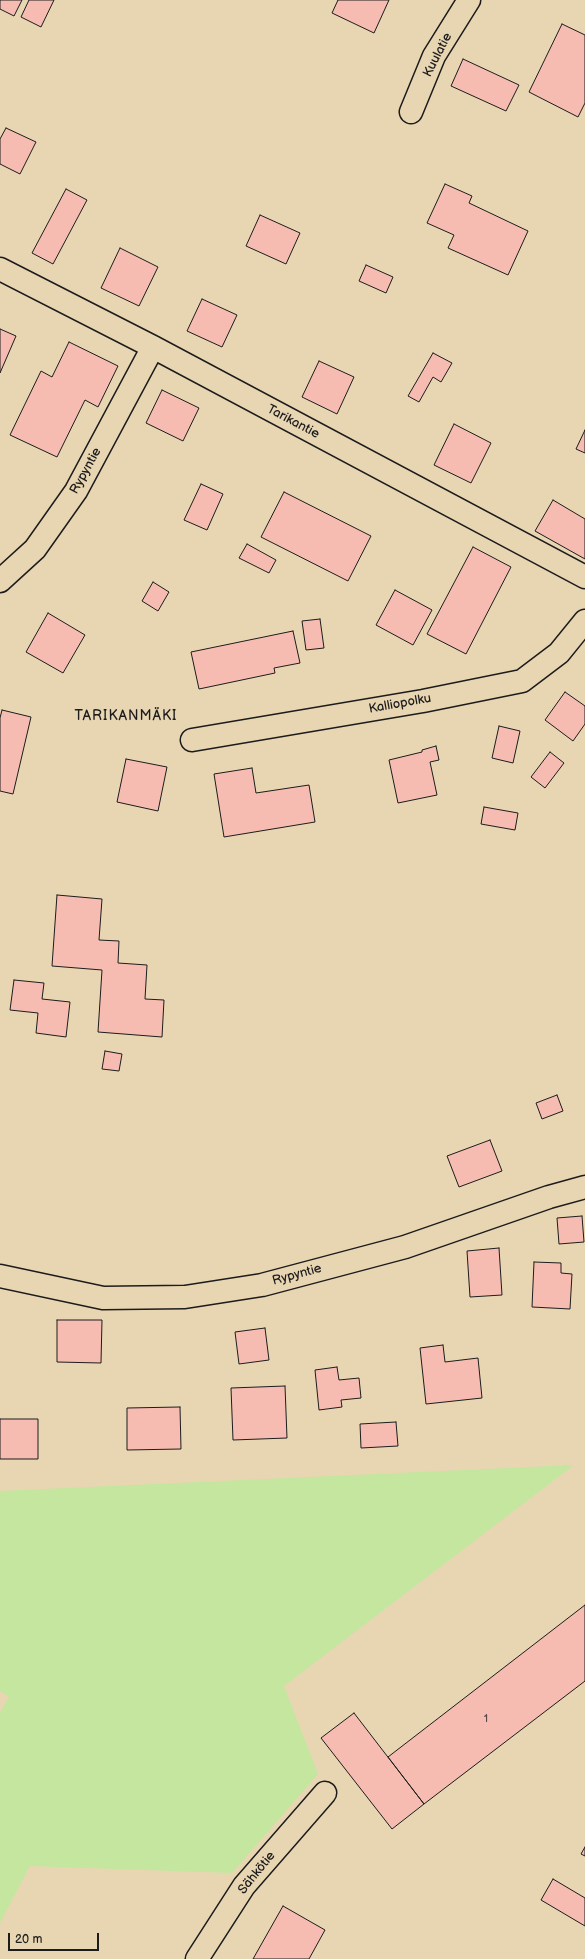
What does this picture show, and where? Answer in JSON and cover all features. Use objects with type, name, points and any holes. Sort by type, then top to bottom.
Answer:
[{"type":"street","name":"Kuulatie","points":[[411,112],[434,56],[469,0]]},
{"type":"street","name":"Tarikantie","points":[[0,269],[154,347],[585,577]]},
{"type":"street","name":"Rypyntie","points":[[0,581],[35,549],[76,491],[154,347]]},
{"type":"street","name":"Kalliopolku","points":[[192,740],[423,700],[522,681],[559,654],[585,621]]},
{"type":"street","name":"Rypyntie","points":[[0,1276],[103,1298],[185,1297],[262,1284],[405,1247],[549,1197],[585,1187]]},
{"type":"street","name":"Sähkötie","points":[[198,1959],[244,1886],[325,1793]]},
{"type":"green space","points":[[574,1465],[284,1686],[318,1774],[232,1873],[30,1866],[0,1923],[0,1712],[9,1697],[0,1691],[0,1491]]},
{"type":"building","points":[[0,0],[22,0],[14,16],[0,9]]},
{"type":"building","points":[[29,0],[54,0],[41,27],[21,17]]},
{"type":"building","points":[[338,0],[389,0],[374,33],[332,13]]},
{"type":"building","points":[[562,24],[585,35],[585,103],[578,117],[529,92]]},
{"type":"building","points":[[463,59],[519,85],[506,111],[451,86]]},
{"type":"building","points":[[6,128],[36,142],[20,174],[0,164],[0,139]]},
{"type":"building","points":[[445,184],[472,196],[469,203],[528,231],[508,275],[448,248],[454,235],[427,223]]},
{"type":"building","points":[[66,189],[87,200],[53,264],[32,253]]},
{"type":"building","points":[[260,215],[300,233],[286,264],[246,246]]},
{"type":"building","points":[[120,248],[158,267],[139,306],[101,288]]},
{"type":"building","points":[[366,265],[393,277],[386,293],[359,281]]},
{"type":"building","points":[[202,299],[237,315],[222,347],[187,331]]},
{"type":"building","points":[[0,329],[16,336],[0,373]]},
{"type":"building","points":[[69,342],[118,366],[98,407],[85,400],[57,457],[10,435],[41,371],[52,377]]},
{"type":"building","points":[[433,353],[452,363],[441,382],[433,377],[419,402],[408,396]]},
{"type":"building","points":[[319,361],[354,377],[337,414],[302,397]]},
{"type":"building","points":[[162,390],[199,408],[183,441],[146,423]]},
{"type":"building","points":[[454,424],[491,443],[471,483],[434,465]]},
{"type":"building","points":[[585,430],[585,453],[576,449]]},
{"type":"building","points":[[201,484],[223,494],[207,530],[184,520]]},
{"type":"building","points":[[284,492],[371,536],[348,581],[261,537]]},
{"type":"building","points":[[553,500],[585,519],[585,559],[535,531]]},
{"type":"building","points":[[247,544],[276,560],[269,573],[239,558]]},
{"type":"building","points":[[473,547],[511,567],[466,654],[427,634]]},
{"type":"building","points":[[153,582],[169,592],[158,611],[142,601]]},
{"type":"building","points":[[395,590],[432,610],[413,645],[376,625]]},
{"type":"building","points":[[48,613],[85,635],[63,673],[26,652]]},
{"type":"building","points":[[320,619],[324,648],[306,650],[302,621]]},
{"type":"building","points":[[293,631],[300,663],[274,668],[275,673],[199,689],[191,652]]},
{"type":"building","points":[[565,692],[585,706],[585,724],[573,741],[545,720]]},
{"type":"building","points":[[2,710],[31,717],[13,794],[0,791],[0,718]]},
{"type":"building","points":[[499,726],[520,731],[513,763],[492,758]]},
{"type":"building","points":[[436,746],[439,760],[430,762],[437,795],[398,803],[389,760],[422,752],[422,750]]},
{"type":"building","points":[[550,752],[564,763],[545,788],[531,777]]},
{"type":"building","points":[[126,759],[167,767],[158,811],[117,802]]},
{"type":"building","points":[[252,768],[256,793],[309,785],[315,822],[224,837],[214,774]]},
{"type":"building","points":[[484,807],[518,813],[515,830],[481,824]]},
{"type":"building","points":[[57,895],[102,899],[99,940],[119,941],[118,963],[147,965],[145,999],[164,1000],[162,1037],[98,1032],[102,970],[52,966]]},
{"type":"building","points":[[14,980],[44,983],[42,999],[70,1002],[66,1037],[36,1033],[38,1013],[10,1010]]},
{"type":"building","points":[[105,1051],[122,1054],[119,1071],[102,1069]]},
{"type":"building","points":[[557,1095],[563,1111],[542,1119],[536,1103]]},
{"type":"building","points":[[490,1140],[502,1171],[459,1187],[447,1156]]},
{"type":"building","points":[[582,1216],[584,1242],[559,1244],[557,1218]]},
{"type":"building","points":[[499,1248],[502,1295],[470,1297],[467,1251]]},
{"type":"building","points":[[534,1262],[561,1263],[561,1273],[572,1274],[570,1309],[532,1307]]},
{"type":"building","points":[[57,1320],[102,1320],[101,1363],[57,1362]]},
{"type":"building","points":[[265,1328],[269,1360],[239,1364],[235,1332]]},
{"type":"building","points":[[443,1345],[445,1362],[478,1358],[482,1398],[426,1404],[420,1348]]},
{"type":"building","points":[[337,1367],[339,1380],[359,1378],[361,1398],[341,1400],[342,1407],[319,1410],[315,1370]]},
{"type":"building","points":[[285,1386],[287,1438],[233,1440],[231,1388]]},
{"type":"building","points":[[180,1407],[181,1449],[127,1450],[127,1408]]},
{"type":"building","points":[[0,1419],[38,1419],[38,1459],[0,1459]]},
{"type":"building","points":[[396,1422],[398,1446],[361,1448],[360,1424]]},
{"type":"building","points":[[585,1605],[585,1681],[424,1804],[388,1757]]},
{"type":"building","points":[[354,1713],[424,1804],[392,1829],[321,1738]]},
{"type":"building","points":[[585,1847],[585,1856],[581,1854]]},
{"type":"building","points":[[553,1879],[585,1898],[585,1926],[541,1900]]},
{"type":"building","points":[[283,1906],[325,1930],[309,1959],[253,1959]]},
{"type":"district","name":"TARIKANMÄKI","points":[[126,716]]}]
